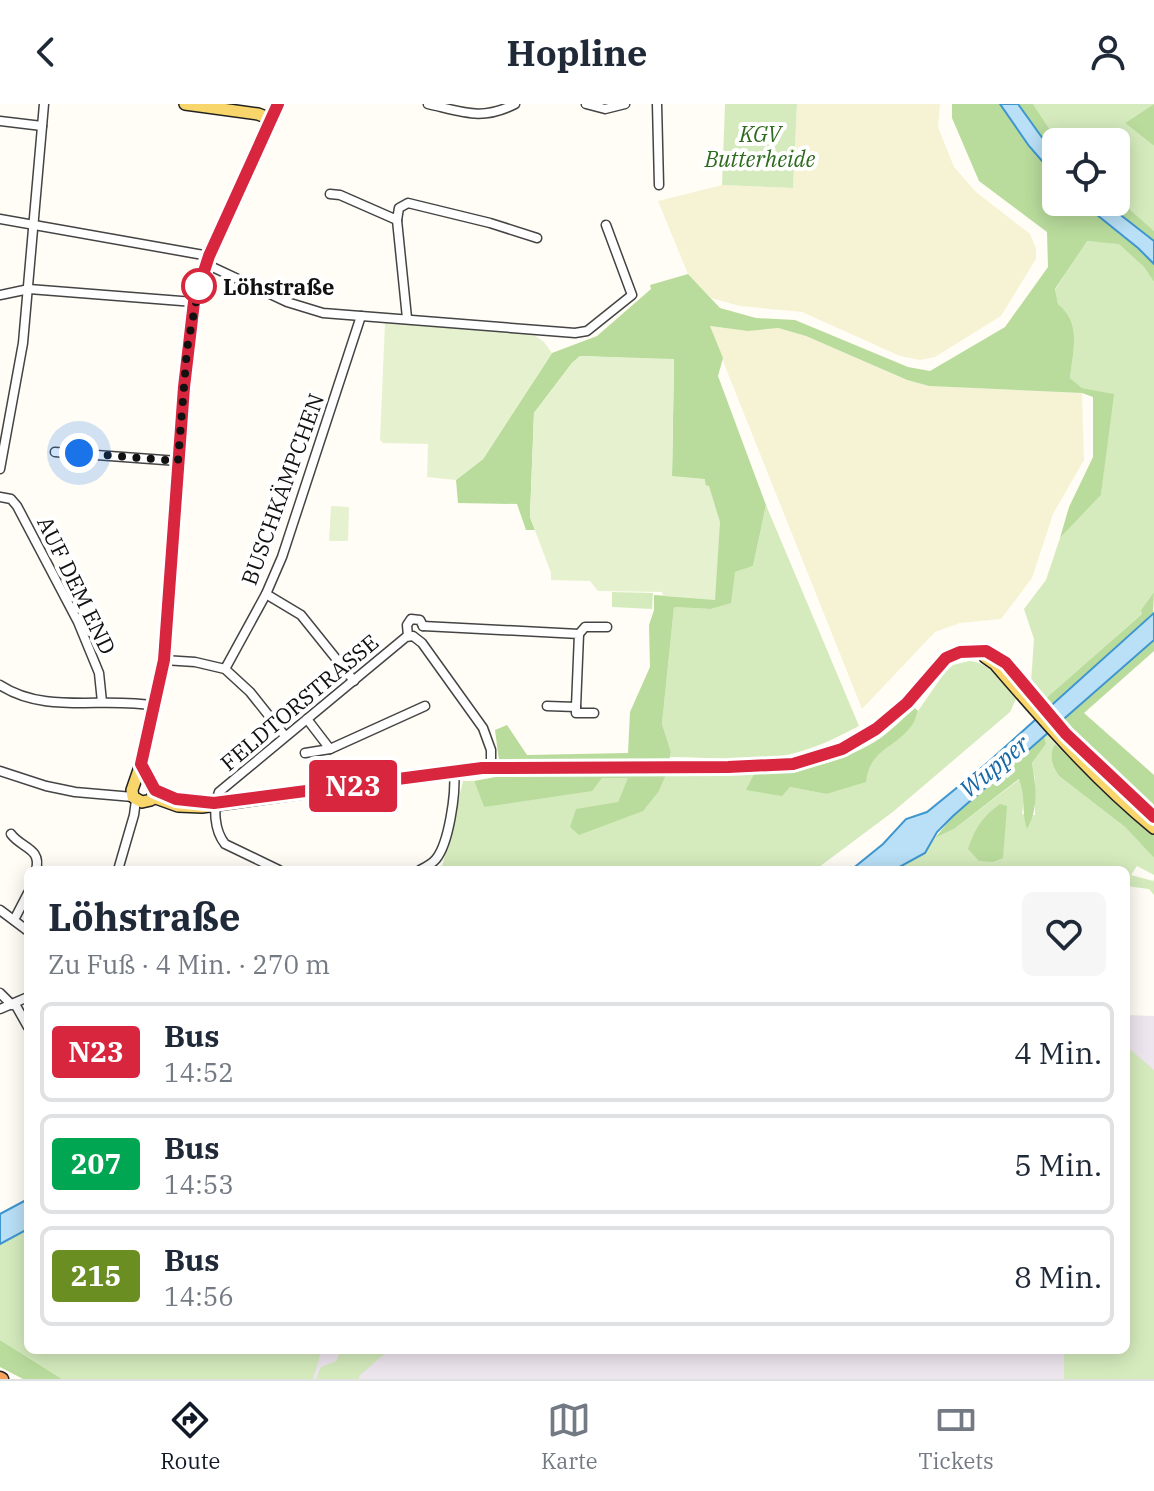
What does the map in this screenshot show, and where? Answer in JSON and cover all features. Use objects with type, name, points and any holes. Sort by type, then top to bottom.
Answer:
[{"type":"main road","points":[[185,104],[228,107],[271,119]]},
{"type":"main road","points":[[278,104],[207,260],[194,302],[178,461],[164,660],[141,764],[142,792],[178,806],[202,807],[491,768],[782,766],[819,758],[854,743],[893,716],[946,658],[960,652],[979,651],[1013,678],[1111,792],[1154,828]]},
{"type":"main road","points":[[1063,737],[1154,817]]},
{"type":"street","points":[[0,469],[16,391],[29,289],[44,104]]},
{"type":"street","points":[[428,104],[479,115],[498,112],[515,104]]},
{"type":"street","points":[[586,104],[605,109],[625,104]]},
{"type":"street","points":[[657,104],[659,185]]},
{"type":"street","points":[[0,121],[42,126]]},
{"type":"street","points":[[330,194],[340,195],[397,220]]},
{"type":"street","points":[[407,318],[397,220],[399,208],[408,203],[537,238]]},
{"type":"street","points":[[0,219],[207,260],[287,302],[323,313],[575,333],[587,331],[632,295],[622,260],[606,225]]},
{"type":"street","points":[[0,295],[29,289],[194,302]]},
{"type":"street","name":"BUSCHKÄMPCHEN","points":[[225,669],[266,594],[286,544],[361,316]]},
{"type":"street","points":[[55,452],[178,461]]},
{"type":"street","name":"AUF DEM END","points":[[0,497],[11,499],[17,506],[78,622],[99,673],[102,702]]},
{"type":"street","points":[[266,594],[301,615],[354,681]]},
{"type":"street","name":"FELDTORSTRASSE","points":[[214,803],[219,792],[285,736],[413,637],[407,625],[411,619],[420,620],[423,626]]},
{"type":"street","points":[[491,768],[491,750],[483,728],[413,637],[423,626],[579,634]]},
{"type":"street","points":[[594,713],[576,713],[579,634],[585,627],[607,627]]},
{"type":"street","points":[[164,660],[195,662],[225,669],[250,692],[285,736]]},
{"type":"street","points":[[0,685],[32,699],[62,703],[136,702],[155,706]]},
{"type":"street","points":[[305,753],[330,749],[425,706]]},
{"type":"street","points":[[547,706],[576,707]]},
{"type":"street","points":[[307,719],[330,749]]},
{"type":"street","points":[[0,771],[75,792],[116,796],[142,792],[119,866]]},
{"type":"street","points":[[426,866],[438,857],[446,838],[454,773]]},
{"type":"street","points":[[214,803],[220,837],[225,844],[271,866]]},
{"type":"street","points":[[11,834],[35,852],[37,866]]},
{"type":"street","points":[[14,920],[24,901]]},
{"type":"street","points":[[0,910],[24,928]]},
{"type":"street","points":[[0,993],[21,1002]]},
{"type":"street","points":[[0,1009],[21,1002]]},
{"type":"shaded area","points":[[797,104],[940,104],[938,127],[954,167],[976,192],[1030,234],[1036,248],[1036,259],[1001,316],[935,357],[920,360],[900,356],[802,312],[740,306],[711,298],[688,274],[658,201],[722,185],[793,188]]},
{"type":"shaded area","points":[[709,326],[748,331],[777,328],[806,336],[906,380],[929,386],[1082,393],[1084,460],[1053,514],[1032,578],[1001,619],[960,623],[935,632],[862,709]]},
{"type":"shaded area","points":[[1130,1015],[1154,1016],[1154,1379],[278,1379],[279,1354],[1130,1354]]},
{"type":"green space","name":"KGV Butterheide","points":[[725,104],[797,104],[793,188],[722,185]]},
{"type":"green space","points":[[952,104],[1000,104],[1042,161],[1042,216],[1098,216],[1154,264],[1154,282],[1144,267],[1119,244],[1087,241],[1055,289],[1058,304],[1066,311],[1073,328],[1070,378],[1082,388],[1114,394],[1101,495],[1060,538],[1069,507],[1093,457],[1093,397],[1082,393],[929,386],[907,380],[806,336],[778,328],[748,331],[710,326],[723,358],[718,376],[766,505],[753,566],[735,572],[731,603],[710,609],[674,607],[662,724],[671,752],[659,791],[643,811],[579,835],[570,827],[576,809],[618,802],[628,778],[602,778],[592,791],[484,807],[474,781],[501,776],[495,730],[507,725],[527,755],[628,753],[630,712],[650,667],[649,625],[654,610],[654,595],[715,599],[705,480],[672,477],[674,360],[580,356],[572,363],[534,413],[530,517],[535,530],[526,530],[517,504],[458,503],[456,480],[483,459],[552,353],[597,336],[651,289],[650,285],[688,274],[720,308],[756,318],[795,320],[908,367],[930,371],[1005,327],[1048,267],[1047,232],[979,181],[952,118]]},
{"type":"green space","points":[[1018,104],[1033,104],[1049,128],[1042,128],[1042,137]]},
{"type":"green space","points":[[1033,104],[1154,104],[1125,123],[1154,146],[1154,231],[1130,210],[1130,128],[1049,128]]},
{"type":"green space","points":[[1154,104],[1154,146],[1125,123]]},
{"type":"green space","points":[[1130,210],[1154,231],[1154,241],[1122,216],[1130,216]]},
{"type":"green space","points":[[1086,241],[1119,243],[1144,267],[1154,282],[1154,592],[1141,610],[1143,613],[1045,699],[1031,682],[1034,639],[1024,609],[1046,580],[1060,538],[1101,495],[1113,394],[1082,388],[1070,378],[1073,328],[1066,311],[1058,304],[1055,290]]},
{"type":"green space","points":[[385,322],[531,333],[544,342],[552,353],[483,459],[456,480],[427,477],[428,444],[383,443],[380,440]]},
{"type":"green space","points":[[580,356],[674,359],[672,476],[705,479],[705,485],[709,486],[720,522],[715,600],[663,596],[662,592],[598,591],[590,581],[551,580],[530,517],[534,413]]},
{"type":"green space","points":[[766,505],[859,726],[820,745],[780,756],[749,759],[670,757],[662,724],[674,607],[710,609],[735,572],[753,566]]},
{"type":"green space","points":[[331,506],[349,507],[348,541],[329,541]]},
{"type":"green space","points":[[612,592],[653,593],[652,609],[612,607]]},
{"type":"green space","points":[[1154,592],[1153,614],[1050,706],[1045,699],[1142,614],[1141,610]]},
{"type":"green space","points":[[1154,640],[1154,651],[1084,713],[1154,775],[1154,807],[1112,771],[1062,719]]},
{"type":"green space","points":[[969,661],[991,669],[1016,699],[1010,712],[894,811],[820,866],[442,866],[463,781],[474,781],[484,807],[602,778],[629,778],[618,802],[570,827],[659,791],[666,775],[754,774],[747,790],[790,787],[826,794],[867,769],[875,757],[911,727],[918,711],[953,665]]},
{"type":"green space","points":[[915,708],[918,711],[911,726],[876,757],[866,782],[826,794],[790,787],[782,796],[746,790],[754,774],[817,765],[862,749]]},
{"type":"green space","points":[[1046,733],[1055,744],[1052,760],[1059,776],[1125,827],[1154,858],[1154,875],[1137,866],[1131,875],[1154,879],[1154,895],[1149,889],[1130,887],[1130,866],[901,866],[925,853],[935,838],[954,829],[1020,779],[1025,793],[1022,814],[1035,815],[1032,763],[1046,744]]},
{"type":"green space","points":[[1044,735],[1046,744],[1032,763],[1035,805],[1027,829],[1019,779],[954,829],[935,838],[953,816]]},
{"type":"green space","points":[[1055,744],[1154,835],[1154,858],[1125,827],[1059,776],[1052,760]]},
{"type":"green space","points":[[1000,804],[1007,806],[1003,858],[993,862],[979,861],[968,849],[976,829]]},
{"type":"green space","points":[[1130,1049],[1154,1070],[1154,1379],[1064,1379],[1064,1354],[1130,1354]]},
{"type":"green space","points":[[24,1231],[24,1354],[321,1354],[313,1379],[62,1379],[0,1340],[0,1245]]},
{"type":"green space","points":[[0,1340],[62,1379],[23,1379],[0,1367]]},
{"type":"green space","points":[[339,1354],[384,1354],[359,1379],[316,1379],[321,1367],[336,1361]]},
{"type":"water","points":[[1000,104],[1018,104],[1042,137],[1042,161]]},
{"type":"water","points":[[1098,216],[1122,216],[1154,241],[1154,264]]},
{"type":"water","name":"Wupper","points":[[1154,613],[1154,640],[953,816],[937,832],[925,853],[901,866],[856,866],[883,844],[906,819],[927,812],[986,764]]},
{"type":"water","points":[[24,1201],[24,1231],[0,1244],[0,1214]]},
{"type":"bus line","name":"N23","points":[[278,104],[209,256],[194,302],[187,349],[164,660],[141,764],[155,790],[176,799],[214,803],[482,768],[782,766],[819,758],[854,743],[893,716],[946,658],[960,652],[986,651],[1006,663],[1066,734],[1154,817]]},
{"type":"place","name":"Löhstraße","points":[[199,286]]},
{"type":"route","points":[[79,453],[178,461],[187,349],[199,286]]}]
